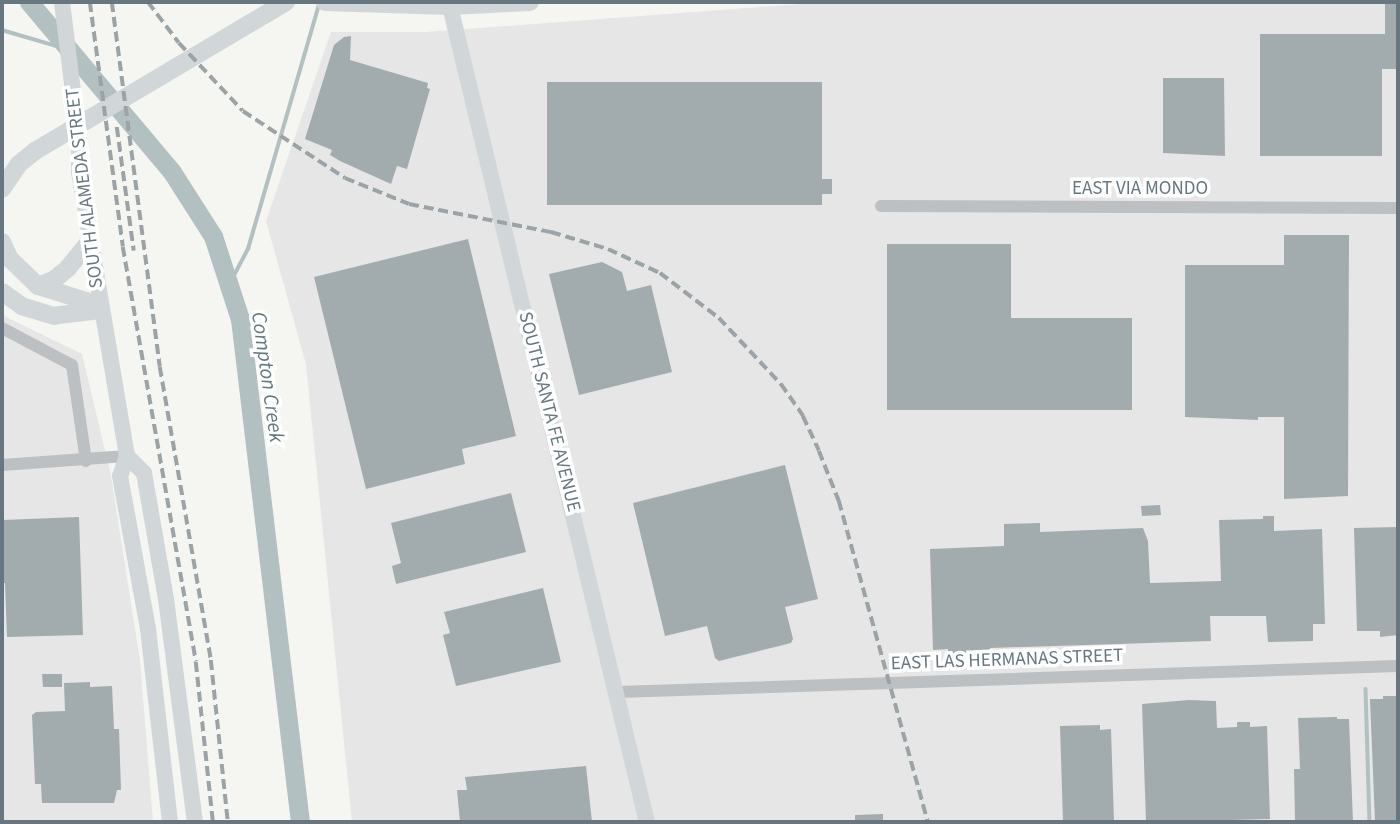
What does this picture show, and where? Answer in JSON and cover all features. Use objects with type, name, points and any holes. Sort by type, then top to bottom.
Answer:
[{"type":"highway","points":[[2,189],[19,164],[35,151],[286,2]]},
{"type":"highway","points":[[325,2],[530,2]]},
{"type":"highway","points":[[2,242],[9,258],[38,286],[99,305]]},
{"type":"highway","points":[[38,286],[55,279],[68,268],[89,242]]},
{"type":"highway","points":[[2,292],[22,306],[54,316],[92,311],[99,305]]},
{"type":"main road","name":"SOUTH ALAMEDA STREET","points":[[62,2],[79,141],[79,172],[99,305],[127,456],[120,476],[148,629],[170,822]]},
{"type":"main road","name":"SOUTH SANTA FE AVENUE","points":[[449,4],[618,692],[647,822]]},
{"type":"main road","name":"SOUTH ALAMEDA STREET","points":[[127,456],[144,473],[166,599],[195,822]]},
{"type":"street","name":"EAST VIA MONDO","points":[[881,206],[1398,208]]},
{"type":"street","points":[[2,328],[72,365],[86,461]]},
{"type":"street","points":[[2,465],[127,456]]},
{"type":"street","name":"EAST LAS HERMANAS STREET","points":[[618,692],[1398,666]]},
{"type":"shaded area","points":[[828,2],[1398,2],[1398,822],[352,822],[306,364],[266,221],[331,32],[426,32]]},
{"type":"shaded area","points":[[2,315],[82,354],[111,476],[140,661],[153,822],[2,822]]},
{"type":"building","points":[[1385,2],[1398,2],[1398,69],[1382,69],[1382,156],[1260,156],[1260,34],[1385,34]]},
{"type":"building","points":[[351,36],[350,60],[428,83],[427,88],[430,89],[407,169],[397,166],[391,184],[340,161],[330,155],[332,150],[305,139],[334,45],[344,37]]},
{"type":"building","points":[[1163,78],[1224,78],[1225,156],[1163,153]]},
{"type":"building","points":[[547,82],[822,82],[822,179],[832,179],[832,194],[822,194],[822,205],[547,205]]},
{"type":"building","points":[[1284,235],[1349,235],[1348,496],[1284,499],[1284,417],[1258,417],[1258,420],[1185,417],[1185,265],[1284,265]]},
{"type":"building","points":[[468,239],[516,436],[462,449],[465,464],[366,489],[314,277]]},
{"type":"building","points":[[887,244],[1011,244],[1011,318],[1132,318],[1132,410],[887,410]]},
{"type":"building","points":[[602,262],[622,272],[627,291],[651,285],[672,372],[579,395],[549,274]]},
{"type":"building","points":[[785,465],[818,599],[785,607],[793,639],[791,643],[719,661],[715,658],[707,626],[665,636],[633,503]]},
{"type":"building","points":[[511,493],[526,552],[396,584],[392,566],[401,563],[391,523]]},
{"type":"building","points":[[1160,505],[1161,515],[1142,516],[1141,506]]},
{"type":"building","points":[[1263,516],[1274,516],[1274,531],[1322,529],[1325,624],[1313,624],[1313,641],[1268,642],[1266,616],[1210,616],[1211,641],[990,648],[990,654],[948,655],[948,649],[933,650],[930,549],[1004,546],[1004,524],[1040,523],[1040,532],[1143,528],[1148,541],[1150,583],[1221,581],[1219,520],[1263,519]]},
{"type":"building","points":[[79,517],[83,635],[7,637],[5,583],[2,583],[3,520]]},
{"type":"building","points":[[1398,527],[1398,635],[1380,637],[1380,631],[1357,631],[1354,528]]},
{"type":"building","points":[[543,588],[561,662],[456,686],[443,635],[450,633],[444,612]]},
{"type":"building","points":[[42,674],[62,674],[62,687],[43,687]]},
{"type":"building","points":[[90,682],[90,687],[112,686],[114,729],[119,729],[121,790],[117,790],[114,803],[42,803],[41,784],[35,784],[32,715],[36,712],[65,711],[64,683]]},
{"type":"building","points":[[1383,696],[1398,696],[1398,822],[1375,822],[1370,699],[1383,699]]},
{"type":"building","points":[[1216,701],[1217,728],[1237,727],[1237,722],[1250,722],[1250,727],[1267,726],[1270,819],[1146,822],[1142,704]]},
{"type":"building","points":[[1298,718],[1349,719],[1353,822],[1295,820],[1294,769],[1300,769]]},
{"type":"building","points":[[1100,725],[1100,730],[1111,729],[1114,822],[1063,822],[1060,726]]},
{"type":"building","points":[[586,766],[592,822],[460,822],[457,790],[467,790],[465,777]]},
{"type":"building","points":[[883,814],[883,822],[855,822],[855,815]]},
{"type":"waterway","name":"Compton Creek","points":[[29,2],[172,172],[213,236],[240,319],[300,822]]},
{"type":"waterway","points":[[229,285],[248,249],[319,4]]},
{"type":"waterway","points":[[2,30],[63,48]]},
{"type":"waterway","points":[[1366,689],[1370,822]]},
{"type":"railway","points":[[90,2],[123,247],[196,662],[213,822]]},
{"type":"railway","points":[[112,2],[160,367],[211,660],[228,822]]},
{"type":"railway","points":[[148,2],[179,43],[243,111],[345,178],[409,204],[551,232],[608,249],[660,273],[719,318],[781,384],[803,416],[819,451],[839,501],[928,822]]},
{"type":"railway","points":[[117,127],[134,251]]}]
